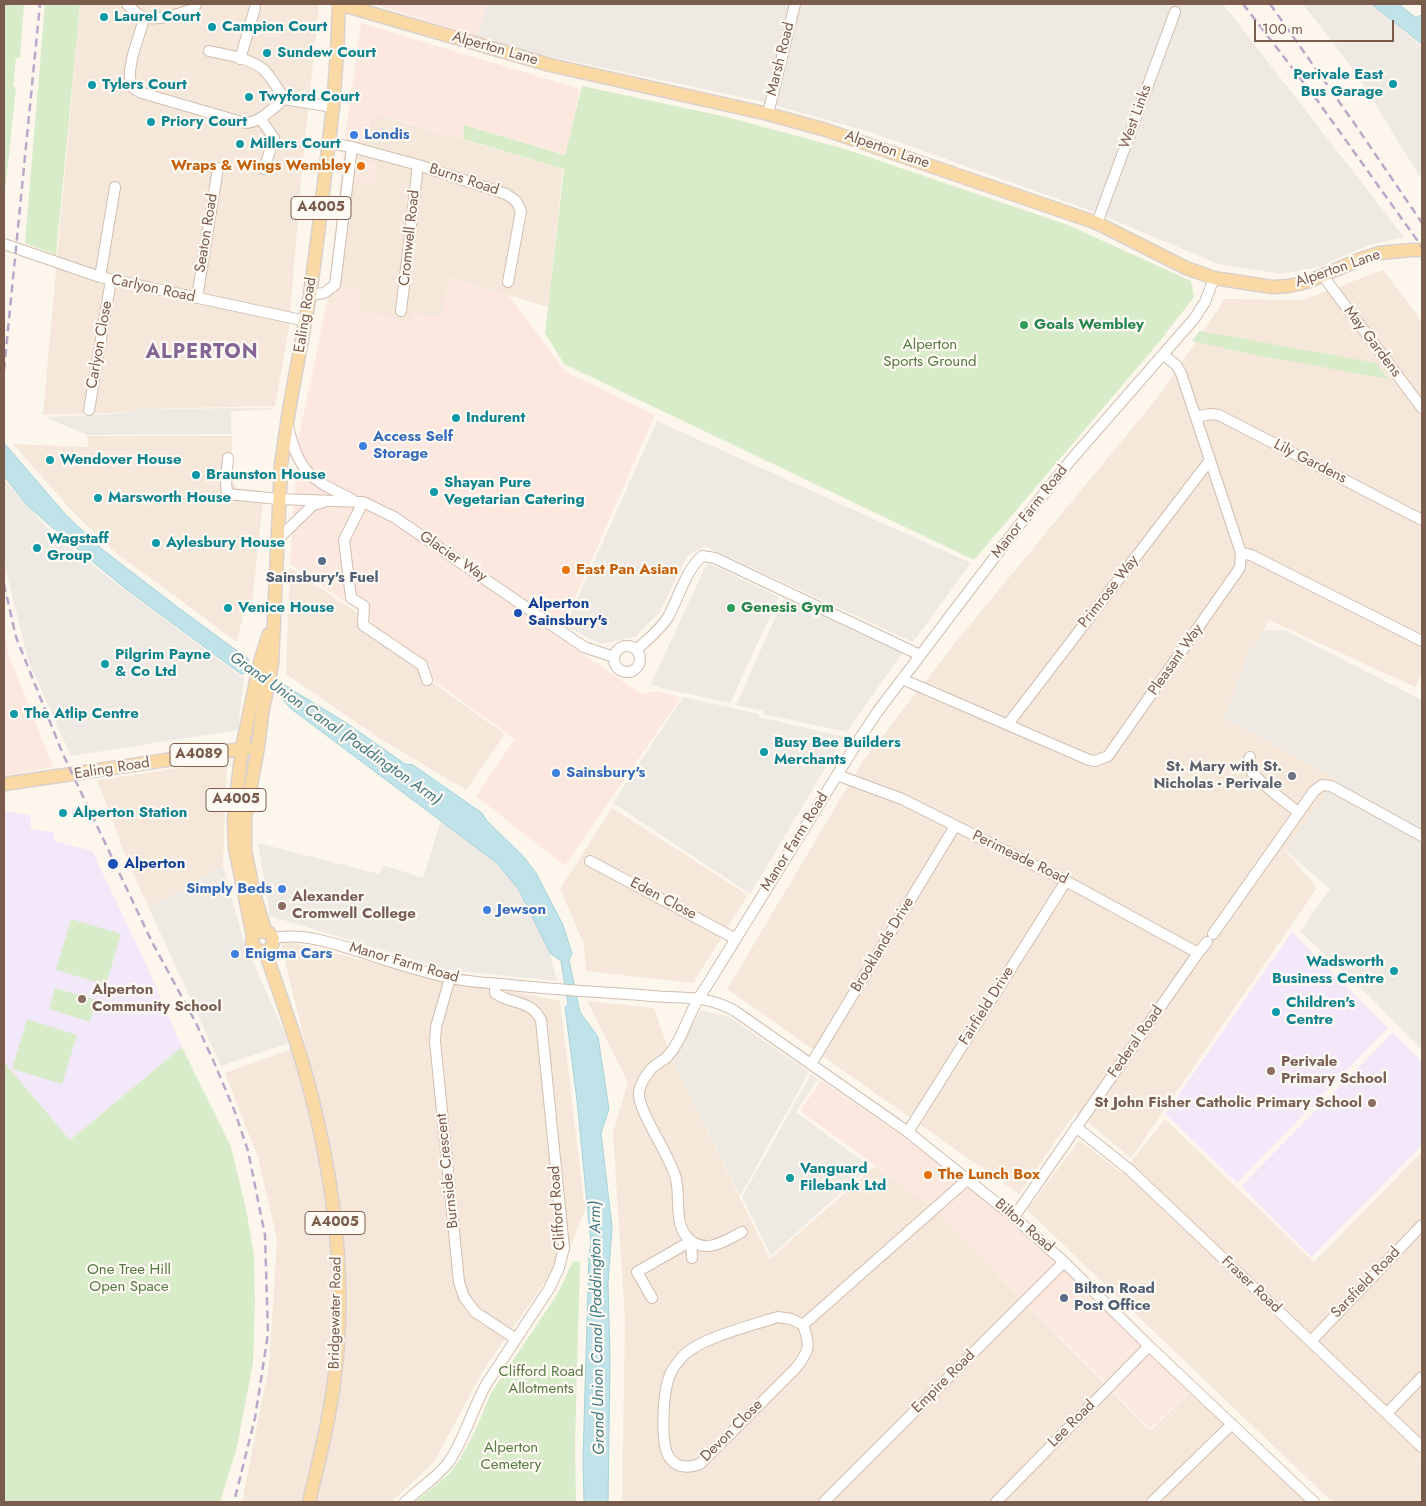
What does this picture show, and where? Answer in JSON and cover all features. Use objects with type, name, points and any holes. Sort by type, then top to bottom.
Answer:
[{"type":"main road","name":"Alperton Lane","points":[[338,4],[550,65],[768,114],[874,145],[1097,223],[1186,268],[1214,278],[1272,287],[1307,282],[1379,253],[1422,250]]},
{"type":"main road","name":"Ealing Road","points":[[4,784],[242,748],[256,686],[266,661],[273,625],[281,465],[310,295],[333,107],[338,4]]},
{"type":"main road","name":"Ealing Road","points":[[258,747],[267,693],[266,661]]},
{"type":"main road","points":[[242,748],[252,738],[262,714]]},
{"type":"main road","name":"A4089","points":[[242,748],[258,747]]},
{"type":"main road","name":"A4005","points":[[258,747],[245,818],[245,846],[254,894],[269,934]]},
{"type":"main road","name":"A4005","points":[[242,748],[234,818],[235,848],[253,936]]},
{"type":"main road","points":[[258,931],[269,934],[272,946],[265,951],[259,951],[253,946],[253,936],[258,931]]},
{"type":"main road","name":"Bridgewater Road","points":[[265,951],[313,1101],[327,1165],[337,1240],[338,1343],[332,1398],[309,1502]]},
{"type":"street","points":[[127,4],[134,12],[144,18],[172,16],[194,9],[196,4]]},
{"type":"street","name":"Marsh Road","points":[[768,114],[795,4]]},
{"type":"street","points":[[240,59],[255,8]]},
{"type":"street","name":"West Links","points":[[1097,223],[1175,12]]},
{"type":"street","points":[[144,18],[132,61],[130,76],[134,89],[245,123],[250,123],[260,118],[284,98]]},
{"type":"street","points":[[209,51],[240,59],[261,68],[284,98],[333,107]]},
{"type":"street","points":[[260,118],[274,138],[264,169]]},
{"type":"street","name":"Burns Road","points":[[328,143],[352,147],[418,165],[506,194],[516,202],[521,211],[508,282]]},
{"type":"street","points":[[310,295],[324,293],[335,285],[352,147]]},
{"type":"street","name":"Cromwell Road","points":[[401,311],[418,165]]},
{"type":"street","name":"Seaton Road","points":[[197,298],[218,168]]},
{"type":"street","points":[[100,277],[115,187]]},
{"type":"street","name":"Carlyon Road","points":[[4,244],[111,280],[306,322]]},
{"type":"street","name":"May Gardens","points":[[1323,276],[1422,408]]},
{"type":"street","name":"Manor Farm Road","points":[[269,934],[311,939],[342,946],[450,978],[545,989],[673,998],[698,997],[873,718],[1070,461],[1194,319],[1205,302],[1214,278]]},
{"type":"street","name":"Carlyon Close","points":[[89,410],[111,280]]},
{"type":"street","points":[[1164,355],[1176,365],[1180,373],[1242,553],[1251,555],[1422,642]]},
{"type":"street","name":"Lily Gardens","points":[[1196,417],[1210,414],[1220,415],[1422,520]]},
{"type":"street","points":[[287,423],[297,457],[307,472],[325,485],[360,502],[344,540],[352,598],[364,606],[364,625],[422,665],[427,680]]},
{"type":"street","name":"Glacier Way","points":[[228,458],[226,480],[228,494],[279,499],[360,502],[394,517],[584,647],[614,657]]},
{"type":"street","name":"Primrose Way","points":[[1008,724],[1210,460]]},
{"type":"street","points":[[278,539],[313,505],[329,500]]},
{"type":"street","name":"Pleasant Way","points":[[902,680],[1095,761],[1108,756],[1237,572],[1240,567],[1242,553]]},
{"type":"street","points":[[636,650],[661,627],[694,564],[702,556],[715,558],[920,655]]},
{"type":"street","points":[[624,647],[636,650],[640,661],[638,666],[630,672],[621,671],[614,664],[617,650],[624,647]]},
{"type":"street","points":[[1250,757],[1247,766],[1256,777],[1298,812]]},
{"type":"street","name":"Perimeade Road","points":[[837,775],[902,799],[1066,880],[1198,953]]},
{"type":"street","name":"Federal Road","points":[[1014,1217],[1314,790],[1322,785],[1332,786],[1422,836]]},
{"type":"street","name":"Brooklands Drive","points":[[811,1064],[955,826]]},
{"type":"street","name":"Eden Close","points":[[590,861],[736,938]]},
{"type":"street","name":"Fairfield Drive","points":[[908,1132],[1066,880]]},
{"type":"street","name":"Burnside Crescent","points":[[450,978],[436,1027],[435,1041],[459,1282],[464,1297],[474,1312],[516,1339]]},
{"type":"street","name":"Clifford Road","points":[[406,1502],[441,1471],[449,1461],[462,1437],[478,1399],[549,1289],[559,1268],[564,1248],[542,1020],[537,1011],[529,1006],[495,993],[495,984]]},
{"type":"street","points":[[698,997],[679,1038],[667,1057],[652,1068],[639,1091],[640,1101],[676,1179],[679,1224],[685,1236],[694,1244],[707,1246],[718,1244],[742,1232]]},
{"type":"street","name":"Bilton Road","points":[[698,997],[712,1000],[735,1011],[908,1132],[968,1179],[1064,1262],[1311,1501]]},
{"type":"street","name":"Fraser Road","points":[[1076,1127],[1130,1170],[1422,1447]]},
{"type":"street","points":[[803,1325],[968,1179]]},
{"type":"street","name":"Sarsfield Road","points":[[1310,1341],[1422,1225]]},
{"type":"street","points":[[727,1226],[732,1237]]},
{"type":"street","points":[[691,1241],[692,1258]]},
{"type":"street","points":[[652,1298],[637,1272],[691,1241]]},
{"type":"street","name":"Empire Road","points":[[824,1502],[1064,1262]]},
{"type":"street","name":"Devon Close","points":[[778,1317],[791,1319],[803,1325],[809,1339],[807,1353],[796,1368],[700,1464],[689,1468],[678,1465],[669,1457],[665,1447],[665,1394],[670,1373],[685,1355],[704,1342],[778,1317]]},
{"type":"street","name":"Lee Road","points":[[996,1502],[1149,1346]]},
{"type":"street","points":[[1387,1413],[1422,1378]]},
{"type":"street","points":[[1152,1502],[1232,1424]]},
{"type":"shaded area","points":[[80,4],[319,4],[301,181],[289,328],[275,406],[139,409],[114,413],[43,415]]},
{"type":"shaded area","points":[[373,4],[487,4],[477,36]]},
{"type":"shaded area","points":[[487,4],[1223,4],[1404,237],[1369,245],[1319,267],[1280,274],[1218,264],[1097,213],[873,133],[760,101],[529,52],[477,36]]},
{"type":"shaded area","points":[[1303,4],[1373,4],[1422,47],[1422,180],[1356,73]]},
{"type":"shaded area","points":[[361,23],[580,89],[566,155],[464,125],[463,139],[374,113],[364,145],[345,140]]},
{"type":"shaded area","points":[[349,106],[563,169],[548,307],[449,278],[442,318],[414,314],[412,323],[327,303]]},
{"type":"shaded area","points":[[354,157],[376,164],[374,183],[352,182]]},
{"type":"shaded area","points":[[1383,270],[1422,322],[1422,674],[1415,687],[1269,620],[1224,718],[1337,779],[1285,850],[1317,888],[1131,1158],[1076,1112],[1019,1194],[727,989],[863,761],[959,638],[1158,397],[1225,299],[1303,300]]},
{"type":"shaded area","points":[[449,278],[509,296],[568,373],[655,415],[558,637],[641,694],[655,691],[681,697],[565,866],[476,796],[515,739],[431,679],[431,665],[373,627],[371,619],[290,564],[298,441],[327,303],[334,304],[337,285],[361,290],[359,310],[411,323],[413,314],[442,317]]},
{"type":"shaded area","points":[[272,408],[272,410],[231,411],[231,434],[87,435],[45,417],[114,414],[139,409]]},
{"type":"shaded area","points":[[657,421],[971,563],[913,642],[705,546],[688,555],[659,613],[635,637],[601,644],[565,626]]},
{"type":"shaded area","points":[[87,436],[232,436],[232,480],[237,488],[264,491],[252,604],[243,616],[237,642],[116,553],[73,512],[13,444],[88,447]]},
{"type":"shaded area","points":[[4,480],[53,534],[122,588],[244,678],[238,730],[71,756],[28,660],[6,570],[4,550]]},
{"type":"shaded area","points":[[711,564],[779,597],[730,703],[661,688],[651,684],[706,565]]},
{"type":"shaded area","points":[[290,568],[368,620],[371,627],[428,666],[429,680],[505,734],[466,790],[376,736],[286,674]]},
{"type":"shaded area","points":[[784,598],[902,653],[847,732],[763,714],[763,711],[736,705]]},
{"type":"shaded area","points":[[1266,630],[1287,631],[1422,700],[1422,1050],[1373,1000],[1300,931],[1330,889],[1285,850],[1337,779],[1224,718],[1249,651]]},
{"type":"shaded area","points":[[4,633],[9,655],[53,767],[4,776]]},
{"type":"shaded area","points":[[683,697],[759,714],[759,717],[844,737],[750,894],[613,803]]},
{"type":"shaded area","points":[[227,761],[223,866],[149,908],[130,868],[97,780]]},
{"type":"shaded area","points":[[612,808],[748,895],[693,983],[586,971],[584,945],[560,889]]},
{"type":"shaded area","name":"Alperton Community School","points":[[4,811],[30,815],[31,829],[54,832],[54,841],[92,851],[140,951],[182,1047],[70,1140],[4,1062]]},
{"type":"shaded area","points":[[441,820],[495,859],[541,920],[557,981],[448,970],[270,916],[258,843],[379,874],[383,865],[423,878]]},
{"type":"shaded area","points":[[223,866],[244,942],[289,1043],[221,1066],[149,908]]},
{"type":"shaded area","name":"Perivale Primary School","points":[[1292,932],[1388,1028],[1237,1183],[1165,1114]]},
{"type":"shaded area","points":[[280,940],[371,962],[560,1001],[585,1210],[572,1244],[484,1369],[434,1462],[392,1502],[242,1502],[269,1366],[277,1239],[258,1158],[225,1073],[305,1044]]},
{"type":"shaded area","points":[[587,1001],[654,1008],[671,1057],[770,1259],[875,1166],[934,1208],[1150,1431],[1194,1388],[1308,1502],[622,1502],[625,1320],[613,1133],[628,1082]]},
{"type":"shaded area","points":[[701,1010],[730,1017],[809,1072],[740,1196],[671,1057]]},
{"type":"shaded area","name":"St John Fisher Catholic Primary School","points":[[1393,1032],[1422,1062],[1422,1145],[1312,1257],[1241,1186]]},
{"type":"shaded area","points":[[811,1074],[818,1079],[796,1112],[870,1166],[771,1256],[742,1197]]},
{"type":"shaded area","points":[[821,1080],[905,1138],[998,1211],[1065,1268],[1192,1389],[1150,1429],[934,1208],[800,1111]]},
{"type":"shaded area","points":[[1165,1119],[1314,1262],[1422,1152],[1422,1453],[1419,1456],[1422,1460],[1422,1502],[1332,1502],[1027,1210],[1079,1140],[1122,1173]]},
{"type":"green space","points":[[4,4],[24,4],[20,58],[16,58],[13,86],[16,88],[4,201]]},
{"type":"green space","points":[[45,4],[80,4],[56,255],[25,243]]},
{"type":"green space","name":"Alperton Sports Ground","points":[[582,86],[727,117],[845,149],[1068,225],[1191,281],[1194,297],[1160,341],[974,560],[564,364],[545,333],[564,169],[463,139],[464,125],[565,155]]},
{"type":"green space","points":[[1200,331],[1376,363],[1388,379],[1251,354],[1192,341]]},
{"type":"green space","points":[[71,919],[121,934],[106,985],[56,970]]},
{"type":"green space","points":[[55,988],[96,1000],[90,1022],[49,1009]]},
{"type":"green space","points":[[27,1019],[77,1035],[62,1084],[12,1069]]},
{"type":"green space","name":"One Tree Hill Open Space","points":[[182,1047],[231,1147],[246,1209],[254,1255],[253,1363],[237,1447],[220,1502],[4,1502],[4,1062],[70,1140]]},
{"type":"green space","points":[[573,1261],[580,1262],[575,1444],[576,1502],[415,1502],[449,1474],[460,1459],[475,1431],[491,1393],[558,1293]]},
{"type":"water","points":[[1372,4],[1399,4],[1416,18],[1420,15],[1422,18],[1422,44]]},
{"type":"water","name":"Grand Union Canal (Paddington Arm)","points":[[4,443],[66,515],[103,550],[281,683],[345,722],[405,764],[413,765],[482,813],[487,821],[523,856],[536,873],[563,925],[572,954],[569,960],[580,1012],[598,1037],[609,1109],[601,1133],[612,1227],[608,1284],[610,1360],[608,1502],[584,1502],[583,1459],[589,1254],[591,1244],[577,1100],[565,1007],[568,1004],[561,961],[550,953],[519,890],[497,863],[290,708],[279,695],[246,673],[241,674],[126,589],[26,504],[4,476]]},
{"type":"pier","points":[[250,657],[281,679],[277,697],[246,676]]},
{"type":"railway","points":[[4,370],[40,4]]},
{"type":"railway","points":[[1243,4],[1317,100],[1422,247]]},
{"type":"railway","points":[[1270,4],[1422,223]]},
{"type":"railway","points":[[4,584],[16,637],[62,752],[152,942],[196,1023],[235,1112],[248,1151],[265,1235],[268,1334],[255,1418],[234,1502]]},
{"type":"place","name":"Laurel Court","points":[[104,17]]},
{"type":"place","name":"Campion Court","points":[[212,27]]},
{"type":"place","name":"Sundew Court","points":[[267,53]]},
{"type":"place","name":"Perivale East Bus Garage","points":[[1393,84]]},
{"type":"place","name":"Tylers Court","points":[[92,85]]},
{"type":"place","name":"Twyford Court","points":[[249,97]]},
{"type":"place","name":"Priory Court","points":[[151,122]]},
{"type":"place","name":"Londis","points":[[354,135]]},
{"type":"place","name":"Millers Court","points":[[240,144]]},
{"type":"place","name":"Wraps & Wings Wembley","points":[[361,166]]},
{"type":"place","name":"Goals Wembley","points":[[1024,325]]},
{"type":"place","name":"Indurent","points":[[456,418]]},
{"type":"place","name":"Access Self Storage","points":[[363,446]]},
{"type":"place","name":"Wendover House","points":[[50,460]]},
{"type":"place","name":"Braunston House","points":[[196,475]]},
{"type":"place","name":"Shayan Pure Vegetarian Catering","points":[[434,492]]},
{"type":"place","name":"Marsworth House","points":[[98,498]]},
{"type":"place","name":"Aylesbury House","points":[[156,543]]},
{"type":"place","name":"Wagstaff Group","points":[[37,548]]},
{"type":"place","name":"Sainsbury's Fuel","points":[[322,561]]},
{"type":"place","name":"East Pan Asian","points":[[566,570]]},
{"type":"place","name":"Venice House","points":[[228,608]]},
{"type":"place","name":"Genesis Gym","points":[[731,608]]},
{"type":"place","name":"Alperton Sainsbury's","points":[[518,613]]},
{"type":"place","name":"Pilgrim Payne & Co Ltd","points":[[105,664]]},
{"type":"place","name":"The Atlip Centre","points":[[14,714]]},
{"type":"place","name":"Busy Bee Builders Merchants","points":[[764,752]]},
{"type":"place","name":"Sainsbury's","points":[[556,773]]},
{"type":"place","name":"St. Mary with St. Nicholas - Perivale","points":[[1292,776]]},
{"type":"place","name":"Alperton Station","points":[[63,813]]},
{"type":"place","name":"Alperton","points":[[113,864]]},
{"type":"place","name":"Simply Beds","points":[[282,889]]},
{"type":"place","name":"Alexander Cromwell College","points":[[282,906]]},
{"type":"place","name":"Jewson","points":[[487,910]]},
{"type":"place","name":"Enigma Cars","points":[[235,954]]},
{"type":"place","name":"Wadsworth Business Centre","points":[[1394,971]]},
{"type":"place","name":"Alperton Community School","points":[[82,999]]},
{"type":"place","name":"Children's Centre","points":[[1276,1012]]},
{"type":"place","name":"Perivale Primary School","points":[[1271,1071]]},
{"type":"place","name":"St John Fisher Catholic Primary School","points":[[1372,1103]]},
{"type":"place","name":"The Lunch Box","points":[[928,1175]]},
{"type":"place","name":"Vanguard Filebank Ltd","points":[[790,1178]]},
{"type":"place","name":"Bilton Road Post Office","points":[[1064,1298]]},
{"type":"district","name":"ALPERTON","points":[[202,353]]},
{"type":"park label","name":"Clifford Road Allotments","points":[[541,1380]]},
{"type":"park label","name":"Alperton Cemetery","points":[[511,1456]]}]
